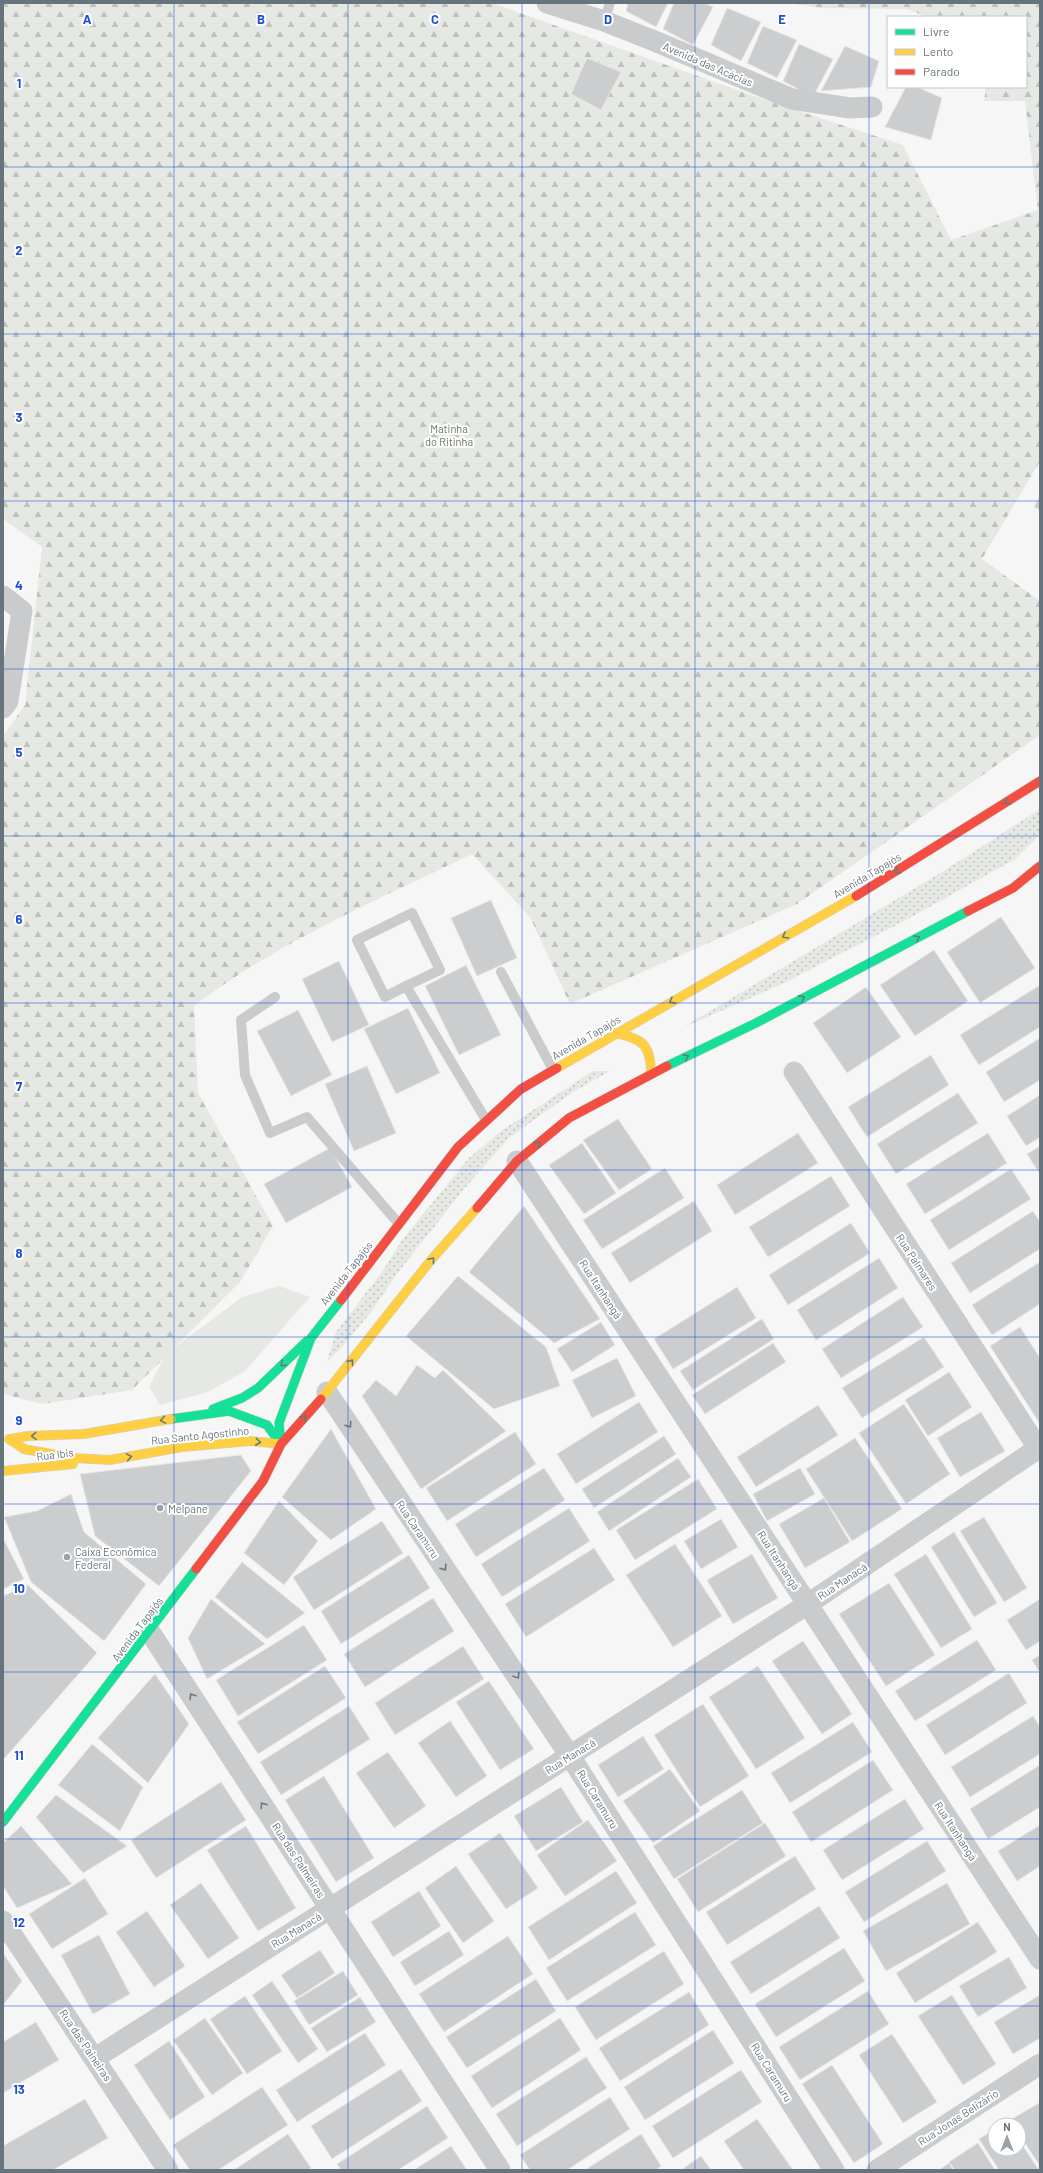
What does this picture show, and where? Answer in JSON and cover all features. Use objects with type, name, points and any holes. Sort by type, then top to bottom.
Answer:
[{"type":"main road","name":"Avenida Tapajós","points":[[281,1444],[279,1423],[311,1338],[458,1146],[521,1089],[878,883],[1040,781]]},
{"type":"main road","name":"Avenida Tapajós","points":[[3,1822],[150,1632],[263,1481],[281,1444],[327,1392],[431,1260],[517,1161],[569,1118],[651,1074],[756,1023],[1013,888],[1040,866]]},
{"type":"main road","points":[[616,1033],[636,1038],[643,1042],[652,1058],[651,1074]]},
{"type":"main road","points":[[201,1414],[242,1398],[258,1388],[311,1338]]},
{"type":"main road","name":"Rua Santo Agostinho","points":[[6,1438],[84,1434],[201,1414],[228,1411],[267,1425],[281,1444]]},
{"type":"main road","name":"Rua Santo Agostinho","points":[[6,1438],[24,1449],[73,1458],[110,1460],[190,1446],[251,1441],[281,1444]]},
{"type":"main road","name":"Rua Ibis","points":[[3,1471],[110,1460]]},
{"type":"street","name":"Avenida das Acácias","points":[[547,3],[606,12],[792,99],[850,108],[872,107]]},
{"type":"street","points":[[3,596],[22,611],[8,701],[3,708]]},
{"type":"street","name":"Rua Palmares","points":[[794,1072],[1039,1449]]},
{"type":"street","name":"Rua Itanhangá","points":[[517,1161],[1040,1959]]},
{"type":"street","name":"Rua Caramuru","points":[[327,1392],[570,1756],[834,2170]]},
{"type":"street","name":"Rua Manacá","points":[[95,2058],[808,1604],[1039,1449]]},
{"type":"street","name":"Rua das Palmeiras","points":[[150,1632],[500,2170]]},
{"type":"street","name":"Rua das Paineiras","points":[[3,1921],[168,2170]]},
{"type":"street","name":"Rua Jonas Belizário","points":[[877,2170],[1040,2064]]},
{"type":"lane","points":[[412,913],[440,970],[406,986],[385,997],[357,940],[412,913]]},
{"type":"lane","points":[[501,972],[553,1070]]},
{"type":"lane","points":[[406,986],[486,1120]]},
{"type":"lane","points":[[275,997],[241,1020],[244,1075],[270,1134],[307,1117],[399,1224]]},
{"type":"green space","name":"Matinha do Ritinha","points":[[3,3],[492,3],[757,97],[903,145],[951,240],[1038,210],[1025,101],[984,101],[986,88],[1027,88],[1027,16],[924,16],[907,9],[821,8],[790,3],[1040,3],[1040,461],[982,559],[1040,601],[1040,735],[797,904],[570,1004],[530,917],[472,854],[329,923],[226,983],[194,1006],[198,1093],[273,1226],[240,1282],[132,1390],[42,1404],[3,1394],[3,736],[25,705],[42,547],[3,519]]},
{"type":"green space","points":[[1040,809],[1040,835],[1015,859],[906,920],[782,984],[682,1028],[942,872]]},
{"type":"green space","points":[[593,1071],[610,1071],[573,1092],[510,1137],[463,1190],[397,1274],[371,1312],[342,1347],[327,1362],[336,1332],[382,1272],[402,1240],[468,1159],[501,1131]]},
{"type":"green space","points":[[279,1286],[310,1297],[245,1371],[208,1392],[160,1405],[149,1387],[166,1354],[242,1297]]},
{"type":"building","points":[[628,3],[668,3],[656,27],[626,11]]},
{"type":"building","points":[[674,3],[704,3],[713,7],[693,45],[663,29]]},
{"type":"building","points":[[727,8],[761,22],[741,61],[711,45]]},
{"type":"building","points":[[763,26],[797,40],[777,78],[747,63]]},
{"type":"building","points":[[799,44],[833,59],[813,97],[783,81]]},
{"type":"building","points":[[845,46],[879,61],[871,87],[821,91]]},
{"type":"building","points":[[587,58],[621,72],[601,110],[571,94]]},
{"type":"building","points":[[905,88],[919,88],[942,98],[931,140],[885,127]]},
{"type":"building","points":[[1040,496],[1040,510],[1034,507]]},
{"type":"building","points":[[491,900],[517,958],[477,976],[451,918]]},
{"type":"building","points":[[1001,917],[1035,968],[980,1003],[947,952]]},
{"type":"building","points":[[934,950],[968,1001],[915,1036],[880,985]]},
{"type":"building","points":[[339,961],[369,1025],[332,1042],[302,979]]},
{"type":"building","points":[[466,965],[501,1035],[459,1055],[425,986]]},
{"type":"building","points":[[1040,985],[1040,1027],[979,1065],[960,1035]]},
{"type":"building","points":[[866,987],[901,1037],[847,1073],[813,1023]]},
{"type":"building","points":[[408,1008],[440,1073],[396,1094],[364,1029]]},
{"type":"building","points":[[298,1010],[332,1075],[291,1096],[257,1031]]},
{"type":"building","points":[[1040,1038],[1040,1080],[1004,1102],[986,1072]]},
{"type":"building","points":[[931,1055],[949,1085],[867,1137],[848,1107]]},
{"type":"building","points":[[367,1066],[396,1133],[354,1151],[325,1084]]},
{"type":"building","points":[[958,1093],[978,1123],[896,1174],[877,1144]]},
{"type":"building","points":[[1040,1095],[1040,1137],[1026,1146],[1007,1116]]},
{"type":"building","points":[[618,1119],[652,1169],[619,1190],[583,1140]]},
{"type":"building","points":[[798,1133],[818,1163],[735,1215],[717,1185]]},
{"type":"building","points":[[988,1133],[1007,1163],[925,1214],[906,1184]]},
{"type":"building","points":[[582,1143],[616,1193],[584,1214],[549,1165]]},
{"type":"building","points":[[1040,1146],[1040,1174],[1027,1154]]},
{"type":"building","points":[[330,1148],[352,1187],[286,1223],[264,1184]]},
{"type":"building","points":[[665,1168],[684,1198],[602,1249],[583,1220]]},
{"type":"building","points":[[1011,1169],[1031,1199],[949,1250],[930,1220]]},
{"type":"building","points":[[831,1176],[850,1206],[768,1257],[749,1227]]},
{"type":"building","points":[[694,1201],[712,1231],[630,1283],[611,1253]]},
{"type":"building","points":[[524,1206],[600,1319],[554,1343],[469,1272]]},
{"type":"building","points":[[1033,1211],[1040,1222],[1040,1249],[970,1293],[951,1263]]},
{"type":"building","points":[[851,1223],[870,1253],[788,1305],[769,1275]]},
{"type":"building","points":[[879,1258],[898,1288],[816,1340],[797,1310]]},
{"type":"building","points":[[1040,1262],[1040,1304],[992,1335],[972,1305]]},
{"type":"building","points":[[458,1276],[546,1347],[560,1386],[494,1409],[406,1336]]},
{"type":"building","points":[[737,1287],[756,1318],[673,1369],[654,1339]]},
{"type":"building","points":[[903,1297],[923,1327],[841,1378],[822,1349]]},
{"type":"building","points":[[762,1319],[774,1339],[693,1390],[680,1371]]},
{"type":"building","points":[[601,1322],[615,1345],[572,1372],[557,1349]]},
{"type":"building","points":[[1020,1327],[1040,1358],[1040,1424],[990,1346]]},
{"type":"building","points":[[924,1337],[944,1367],[862,1418],[842,1388]]},
{"type":"building","points":[[773,1343],[786,1362],[705,1414],[692,1395]]},
{"type":"building","points":[[617,1358],[636,1396],[592,1418],[572,1380]]},
{"type":"building","points":[[417,1365],[435,1378],[443,1370],[506,1431],[421,1489],[362,1396],[376,1380],[396,1396]]},
{"type":"building","points":[[949,1372],[972,1407],[928,1436],[905,1400]]},
{"type":"building","points":[[639,1402],[658,1432],[576,1484],[557,1454]]},
{"type":"building","points":[[904,1404],[950,1474],[906,1504],[859,1433]]},
{"type":"building","points":[[818,1405],[838,1435],[756,1487],[737,1457]]},
{"type":"building","points":[[981,1412],[1005,1451],[960,1477],[937,1438]]},
{"type":"building","points":[[331,1429],[376,1509],[331,1540],[282,1497]]},
{"type":"building","points":[[515,1432],[536,1464],[447,1521],[426,1488]]},
{"type":"building","points":[[664,1436],[676,1454],[594,1508],[582,1489]]},
{"type":"building","points":[[855,1438],[902,1509],[852,1541],[806,1469]]},
{"type":"building","points":[[241,1455],[251,1471],[159,1586],[95,1536],[80,1474]]},
{"type":"building","points":[[678,1458],[691,1477],[609,1531],[597,1512]]},
{"type":"building","points":[[544,1468],[565,1500],[476,1557],[455,1524]]},
{"type":"building","points":[[800,1468],[815,1494],[767,1521],[753,1494]]},
{"type":"building","points":[[698,1479],[717,1509],[635,1560],[616,1530]]},
{"type":"building","name":"Caixa Econômica Federal","points":[[71,1494],[84,1532],[146,1584],[104,1641],[31,1582],[4,1517],[37,1511]]},
{"type":"building","points":[[824,1498],[850,1542],[805,1568],[779,1524]]},
{"type":"building","points":[[279,1501],[318,1541],[284,1585],[244,1553]]},
{"type":"building","points":[[569,1508],[590,1541],[502,1597],[481,1564]]},
{"type":"building","points":[[984,1517],[1027,1588],[1004,1602],[960,1531]]},
{"type":"building","points":[[721,1519],[738,1547],[701,1569],[684,1541]]},
{"type":"building","points":[[382,1521],[403,1553],[314,1610],[293,1577]]},
{"type":"building","points":[[954,1532],[997,1603],[974,1617],[931,1547]]},
{"type":"building","points":[[3,1538],[24,1579],[3,1589]]},
{"type":"building","points":[[675,1544],[722,1616],[673,1647],[626,1575]]},
{"type":"building","points":[[594,1548],[615,1580],[526,1637],[505,1604]]},
{"type":"building","points":[[752,1554],[778,1598],[733,1624],[707,1580]]},
{"type":"building","points":[[926,1554],[972,1629],[941,1648],[894,1574]]},
{"type":"building","points":[[409,1555],[430,1588],[341,1644],[321,1611]]},
{"type":"building","points":[[242,1562],[305,1613],[267,1639],[215,1597]]},
{"type":"building","points":[[889,1583],[935,1655],[886,1686],[839,1614]]},
{"type":"building","points":[[28,1585],[97,1653],[3,1760],[3,1596]]},
{"type":"building","points":[[433,1598],[454,1631],[365,1687],[344,1654]]},
{"type":"building","points":[[211,1599],[265,1644],[207,1679],[188,1638]]},
{"type":"building","points":[[1040,1599],[1040,1641],[1026,1650],[1007,1620]]},
{"type":"building","points":[[304,1625],[327,1660],[238,1716],[216,1680]]},
{"type":"building","points":[[977,1640],[996,1670],[915,1721],[895,1691]]},
{"type":"building","points":[[803,1641],[852,1714],[822,1734],[772,1661]]},
{"type":"building","points":[[463,1646],[484,1679],[395,1735],[375,1703]]},
{"type":"building","points":[[1040,1655],[1040,1673],[1032,1660]]},
{"type":"building","points":[[325,1666],[346,1698],[258,1754],[237,1722]]},
{"type":"building","points":[[758,1666],[805,1738],[756,1769],[709,1697]]},
{"type":"building","points":[[1009,1673],[1027,1703],[945,1755],[926,1725]]},
{"type":"building","points":[[155,1674],[189,1724],[148,1783],[98,1738]]},
{"type":"building","points":[[489,1681],[534,1749],[500,1770],[456,1702]]},
{"type":"building","points":[[703,1704],[749,1776],[700,1807],[654,1735]]},
{"type":"building","points":[[349,1706],[370,1739],[281,1795],[260,1762]]},
{"type":"building","points":[[1033,1716],[1040,1727],[1040,1754],[970,1797],[951,1767]]},
{"type":"building","points":[[450,1721],[487,1776],[456,1797],[418,1743]]},
{"type":"building","points":[[853,1722],[872,1752],[790,1803],[771,1773]]},
{"type":"building","points":[[643,1736],[664,1769],[618,1797],[598,1765]]},
{"type":"building","points":[[92,1744],[143,1787],[120,1831],[58,1785]]},
{"type":"building","points":[[388,1752],[426,1806],[394,1828],[356,1773]]},
{"type":"building","points":[[873,1760],[893,1790],[811,1842],[792,1812]]},
{"type":"building","points":[[1040,1765],[1040,1807],[988,1839],[970,1809]]},
{"type":"building","points":[[670,1769],[700,1811],[653,1843],[623,1801]]},
{"type":"building","points":[[324,1776],[374,1858],[336,1882],[285,1800]]},
{"type":"building","points":[[221,1782],[246,1820],[156,1878],[131,1840]]},
{"type":"building","points":[[561,1787],[583,1822],[536,1851],[514,1816]]},
{"type":"building","points":[[742,1790],[763,1823],[674,1879],[653,1846]]},
{"type":"building","points":[[56,1795],[127,1846],[83,1873],[36,1817]]},
{"type":"building","points":[[905,1799],[924,1829],[842,1880],[823,1850]]},
{"type":"building","points":[[588,1820],[617,1861],[565,1896],[537,1855]]},
{"type":"building","points":[[765,1823],[786,1856],[698,1912],[677,1879]]},
{"type":"building","points":[[1040,1825],[1040,1866],[1017,1881],[998,1851]]},
{"type":"building","points":[[21,1826],[72,1884],[17,1908],[3,1886],[3,1843]]},
{"type":"building","points":[[246,1826],[296,1908],[258,1931],[207,1850]]},
{"type":"building","points":[[500,1833],[538,1888],[506,1909],[468,1854]]},
{"type":"building","points":[[927,1841],[946,1871],[864,1922],[845,1892]]},
{"type":"building","points":[[795,1856],[816,1889],[727,1945],[706,1912]]},
{"type":"building","points":[[456,1866],[494,1921],[463,1943],[425,1888]]},
{"type":"building","points":[[616,1871],[637,1903],[549,1960],[528,1927]]},
{"type":"building","points":[[85,1878],[108,1914],[52,1949],[29,1914]]},
{"type":"building","points":[[201,1883],[239,1938],[208,1959],[170,1905]]},
{"type":"building","points":[[947,1883],[970,1924],[886,1971],[863,1931]]},
{"type":"building","points":[[419,1891],[441,1926],[393,1957],[371,1922]]},
{"type":"building","points":[[819,1906],[840,1938],[751,1994],[730,1962]]},
{"type":"building","points":[[147,1911],[185,1966],[154,1987],[116,1932]]},
{"type":"building","points":[[635,1912],[656,1945],[567,2001],[546,1968]]},
{"type":"building","points":[[978,1922],[997,1952],[915,2003],[896,1973]]},
{"type":"building","points":[[449,1931],[464,1955],[415,1986],[400,1962]]},
{"type":"building","points":[[99,1935],[130,1994],[93,2014],[61,1955]]},
{"type":"building","points":[[508,1936],[533,1974],[444,2032],[419,1994]]},
{"type":"building","points":[[844,1948],[865,1981],[776,2037],[755,2004]]},
{"type":"building","points":[[320,1950],[335,1973],[297,1998],[281,1975]]},
{"type":"building","points":[[664,1951],[684,1984],[596,2040],[575,2007]]},
{"type":"building","points":[[3,1953],[22,1981],[3,2005]]},
{"type":"building","points":[[1009,1957],[1027,1988],[978,2017],[959,1986]]},
{"type":"building","points":[[343,1971],[358,1995],[309,2025],[294,2001]]},
{"type":"building","points":[[536,1979],[556,2011],[467,2068],[446,2037]]},
{"type":"building","points":[[272,1981],[318,2049],[298,2063],[252,1995]]},
{"type":"building","points":[[868,1991],[889,2024],[800,2080],[779,2047]]},
{"type":"building","points":[[689,1992],[709,2025],[620,2081],[599,2048]]},
{"type":"building","points":[[952,1995],[996,2064],[963,2085],[918,2016]]},
{"type":"building","points":[[1040,1995],[1040,2038],[1013,2054],[994,2022]]},
{"type":"building","points":[[245,1996],[282,2051],[247,2074],[210,2019]]},
{"type":"building","points":[[360,1997],[376,2022],[327,2052],[311,2028]]},
{"type":"building","points":[[205,2018],[243,2073],[212,2095],[173,2040]]},
{"type":"building","points":[[560,2018],[581,2050],[492,2108],[471,2076]]},
{"type":"building","points":[[36,2022],[59,2060],[3,2093],[3,2042]]},
{"type":"building","points":[[713,2030],[734,2063],[645,2120],[624,2087]]},
{"type":"building","points":[[365,2033],[386,2065],[297,2122],[276,2090]]},
{"type":"building","points":[[892,2034],[937,2102],[903,2123],[859,2055]]},
{"type":"building","points":[[169,2041],[205,2097],[170,2120],[134,2065]]},
{"type":"building","points":[[586,2057],[607,2088],[517,2146],[496,2114]]},
{"type":"building","points":[[832,2065],[883,2144],[854,2163],[802,2084]]},
{"type":"building","points":[[401,2069],[422,2101],[332,2159],[311,2126]]},
{"type":"building","points":[[741,2070],[762,2102],[673,2158],[652,2126]]},
{"type":"building","points":[[262,2087],[288,2125],[218,2170],[190,2170],[173,2145]]},
{"type":"building","points":[[610,2097],[630,2129],[567,2170],[530,2170],[520,2155]]},
{"type":"building","points":[[85,2099],[108,2138],[53,2170],[3,2170],[3,2146]]},
{"type":"building","points":[[1039,2103],[1040,2166],[1027,2146],[1027,2117],[1015,2117]]},
{"type":"building","points":[[427,2106],[448,2138],[398,2170],[341,2170],[337,2164]]},
{"type":"building","points":[[757,2119],[793,2170],[744,2170],[724,2141]]},
{"type":"building","points":[[288,2134],[311,2168],[307,2170],[234,2170]]},
{"type":"building","points":[[641,2134],[661,2166],[656,2170],[585,2170]]},
{"type":"building","points":[[987,2134],[987,2151],[979,2139]]},
{"type":"building","points":[[978,2143],[995,2170],[955,2170],[949,2162]]},
{"type":"building","points":[[451,2146],[467,2170],[414,2170]]},
{"type":"building","points":[[1027,2152],[1039,2170],[999,2170],[991,2157],[1027,2157]]},
{"type":"building","points":[[701,2156],[711,2170],[681,2170]]},
{"type":"building","points":[[949,2163],[953,2170],[939,2170]]},
{"type":"traffic: fast","points":[[667,1066],[756,1023],[968,911]]},
{"type":"traffic: fast","points":[[281,1444],[279,1423],[311,1338],[341,1300]]},
{"type":"traffic: fast","points":[[213,1409],[242,1398],[258,1388],[307,1341]]},
{"type":"traffic: fast","points":[[171,1419],[229,1411],[267,1425],[281,1444]]},
{"type":"traffic: fast","points":[[3,1822],[196,1569]]},
{"type":"traffic: slow","points":[[557,1068],[856,896]]},
{"type":"traffic: slow","points":[[616,1033],[633,1038],[644,1045],[651,1064],[651,1074]]},
{"type":"traffic: slow","points":[[321,1399],[431,1260],[477,1208]]},
{"type":"traffic: slow","points":[[10,1439],[28,1436],[84,1434],[171,1419]]},
{"type":"traffic: slow","points":[[9,1439],[24,1449],[73,1458],[110,1460],[182,1447],[251,1441],[281,1444]]},
{"type":"traffic: slow","points":[[3,1471],[73,1464]]},
{"type":"traffic: jam","points":[[856,896],[1040,781]]},
{"type":"traffic: jam","points":[[968,911],[1013,888],[1040,866]]},
{"type":"traffic: jam","points":[[477,1208],[517,1161],[569,1118],[667,1066]]},
{"type":"traffic: jam","points":[[341,1300],[458,1147],[521,1089],[557,1068]]},
{"type":"traffic: jam","points":[[196,1569],[263,1481],[281,1444],[321,1399]]},
{"type":"place","name":"Melpane","points":[[160,1508]]},
{"type":"place","name":"Caixa Econômica Federal","points":[[67,1557]]}]
